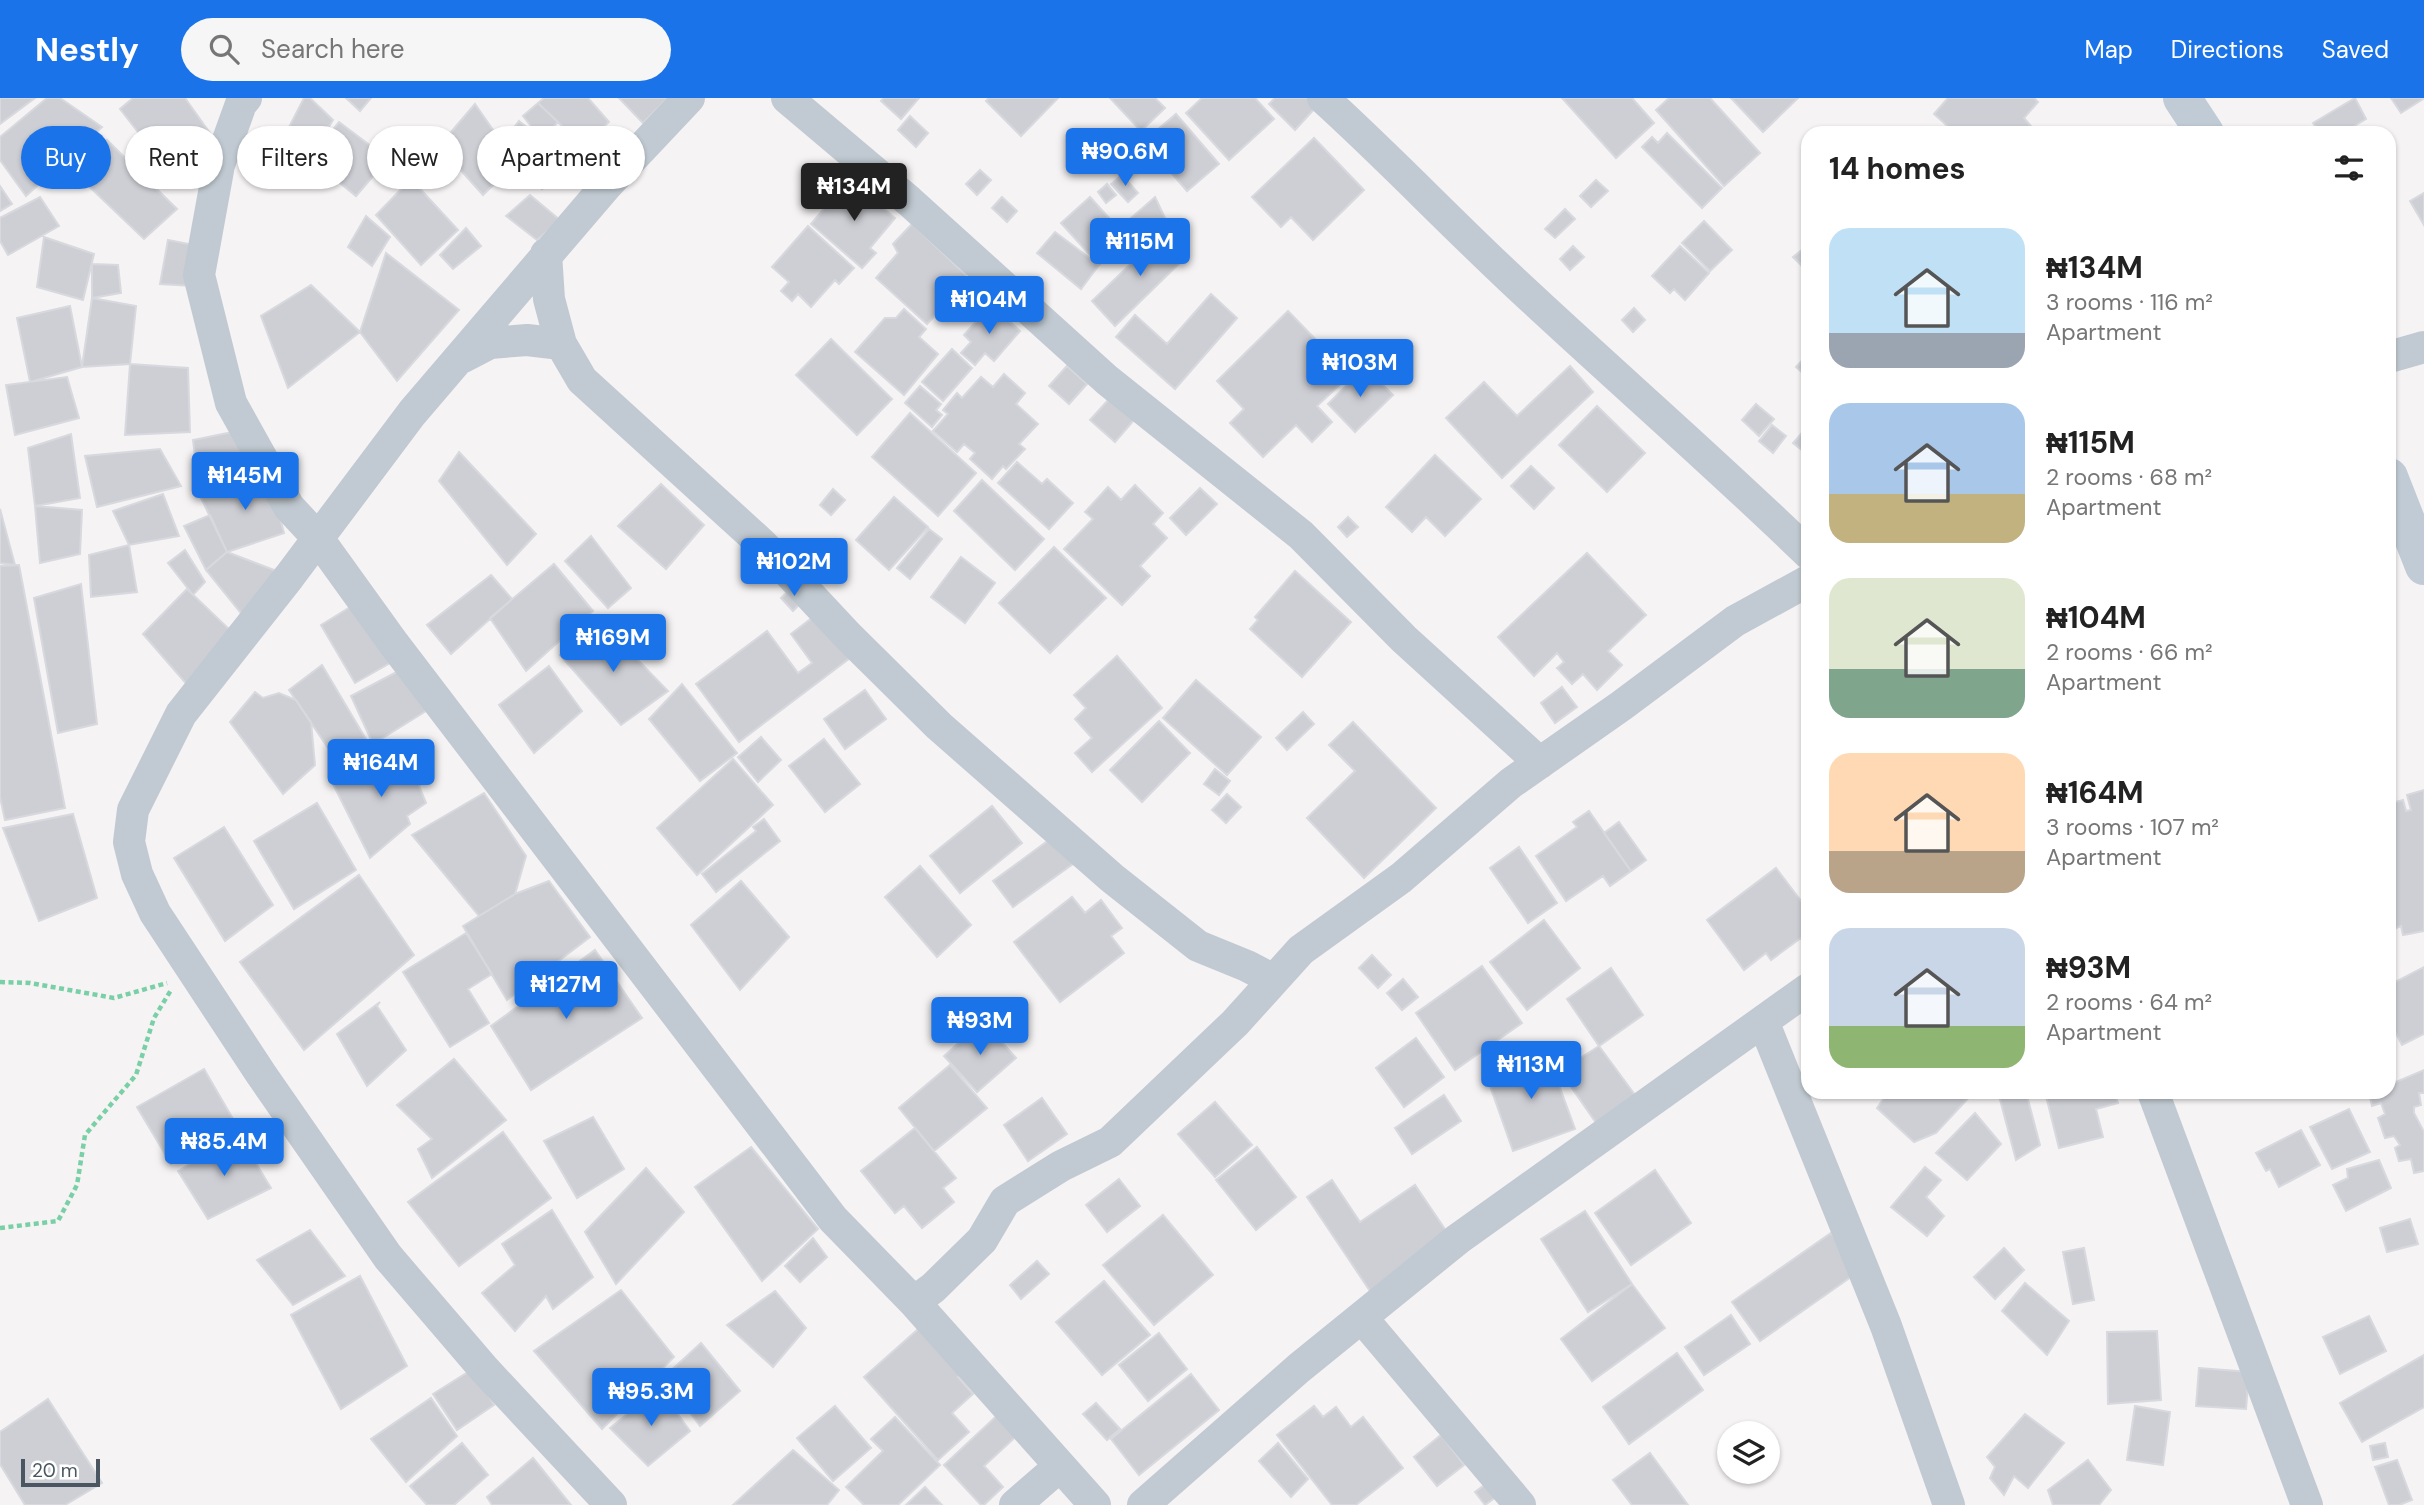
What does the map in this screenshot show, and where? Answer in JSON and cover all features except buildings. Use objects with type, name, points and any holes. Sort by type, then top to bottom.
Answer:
[{"type":"main road","points":[[2182,98],[2200,126]]},
{"type":"main road","points":[[2396,495],[2424,566]]},
{"type":"street","points":[[246,98],[241,104],[219,165],[199,275],[231,403],[289,507],[317,537],[460,731],[832,1219],[914,1302],[1095,1505]]},
{"type":"street","points":[[611,1505],[484,1369],[388,1257],[261,1074],[155,913],[137,874],[129,842],[133,810],[181,714],[289,577],[412,413],[546,254],[689,98]]},
{"type":"street","points":[[787,98],[909,201],[1107,380],[1301,536],[1404,639],[1540,763]]},
{"type":"street","points":[[1323,98],[1509,277],[1801,545]]},
{"type":"street","points":[[546,254],[549,299],[561,344],[582,380],[762,544],[848,636],[939,726],[1112,878],[1198,946],[1274,980]]},
{"type":"street","points":[[456,361],[490,343],[527,340],[561,344]]},
{"type":"street","points":[[2396,355],[2424,347]]},
{"type":"street","points":[[914,1302],[933,1288],[982,1240],[1005,1201],[1061,1166],[1110,1142],[1226,1032],[1301,950],[1401,878],[1511,783],[1621,706],[1734,621],[1801,585]]},
{"type":"street","points":[[1143,1505],[1299,1368],[1458,1239],[1801,994]]},
{"type":"street","points":[[1763,1021],[1886,1326],[1949,1505]]},
{"type":"street","points":[[2156,1099],[2306,1505]]},
{"type":"street","points":[[1362,1318],[1520,1505]]},
{"type":"street","points":[[1015,1505],[1060,1465]]},
{"type":"path","points":[[0,982],[30,983],[114,998],[177,980],[155,1018],[136,1075],[85,1135],[76,1185],[58,1222],[0,1228]]}]
